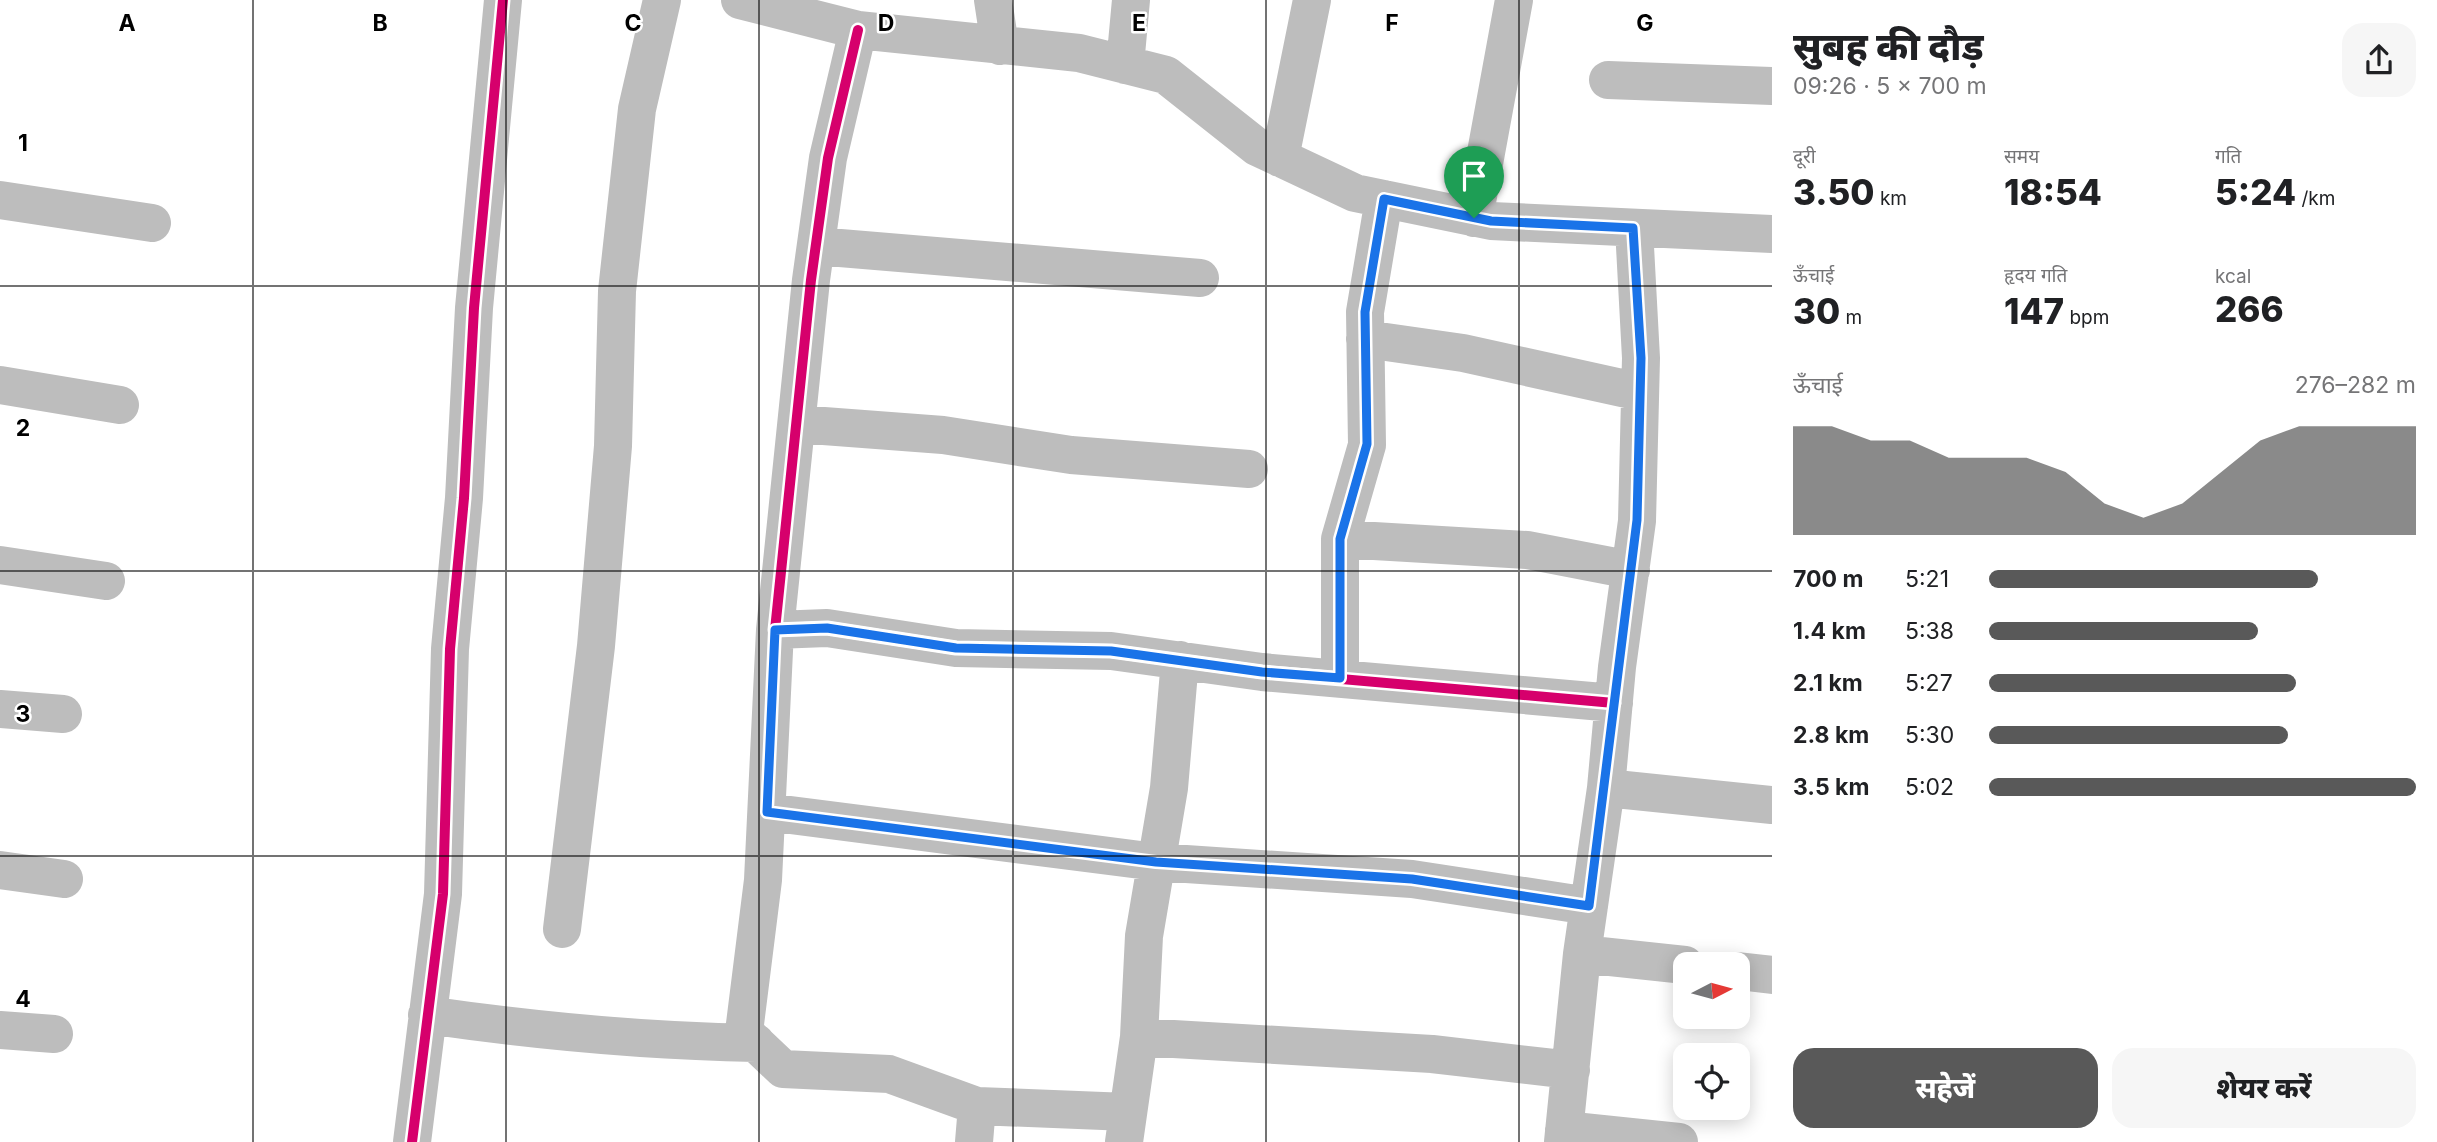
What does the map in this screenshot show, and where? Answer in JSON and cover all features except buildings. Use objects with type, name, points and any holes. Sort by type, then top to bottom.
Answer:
[{"type":"street","points":[[412,1142],[443,894],[450,649],[464,498],[474,307],[503,0]]},
{"type":"street","points":[[562,929],[596,646],[613,446],[617,291],[637,109],[662,0]]},
{"type":"street","points":[[740,0],[858,30],[1079,53],[1166,75],[1257,147],[1355,193],[1474,218],[1772,234]]},
{"type":"street","points":[[993,0],[1000,46]]},
{"type":"street","points":[[1125,65],[1131,0]]},
{"type":"street","points":[[1280,158],[1312,0]]},
{"type":"street","points":[[1474,218],[1514,0]]},
{"type":"street","points":[[858,30],[828,158],[816,246],[775,630],[764,880],[744,1032],[783,1069],[889,1074],[975,1124],[1126,1127],[1139,1037],[1144,936],[1169,788],[1180,660]]},
{"type":"street","points":[[1608,80],[1772,86]]},
{"type":"street","points":[[1340,678],[1340,539],[1367,444],[1365,312],[1384,199]]},
{"type":"street","points":[[0,200],[152,223]]},
{"type":"street","points":[[1633,228],[1640,392],[1637,520],[1606,788],[1582,954],[1564,1136],[1679,1142]]},
{"type":"street","points":[[816,246],[1200,278]]},
{"type":"street","points":[[1365,339],[1464,353],[1640,392]]},
{"type":"street","points":[[0,385],[120,405]]},
{"type":"street","points":[[797,424],[943,435],[1071,455],[1249,469]]},
{"type":"street","points":[[1340,539],[1527,550],[1631,570]]},
{"type":"street","points":[[0,565],[106,580]]},
{"type":"street","points":[[775,630],[827,628],[956,648],[1111,651],[1340,678],[1614,704]]},
{"type":"street","points":[[0,709],[64,714]]},
{"type":"street","points":[[1606,788],[1772,805]]},
{"type":"street","points":[[767,812],[1156,862],[1412,879],[1589,906]]},
{"type":"street","points":[[0,870],[65,879]]},
{"type":"street","points":[[1582,954],[1673,964]]},
{"type":"street","points":[[1750,972],[1772,975]]},
{"type":"street","points":[[427,1015],[521,1029],[650,1040],[756,1043]]},
{"type":"street","points":[[0,1030],[54,1034]]},
{"type":"street","points":[[1139,1037],[1432,1054],[1571,1070]]},
{"type":"cycle path","points":[[412,1142],[443,894],[450,649],[464,498],[474,308],[503,0]]},
{"type":"cycle path","points":[[858,30],[828,158],[811,280],[775,630],[827,628],[956,648],[1111,651],[1262,672],[1614,703]]},
{"type":"route","points":[[1384,199],[1474,218],[1633,228],[1641,358],[1637,520],[1617,667],[1606,788],[1589,906],[1412,879],[1294,874],[1156,862],[950,838],[767,812],[775,630],[827,628],[956,648],[1111,651],[1262,672],[1340,678],[1340,539],[1367,444],[1365,312],[1384,199]]}]
